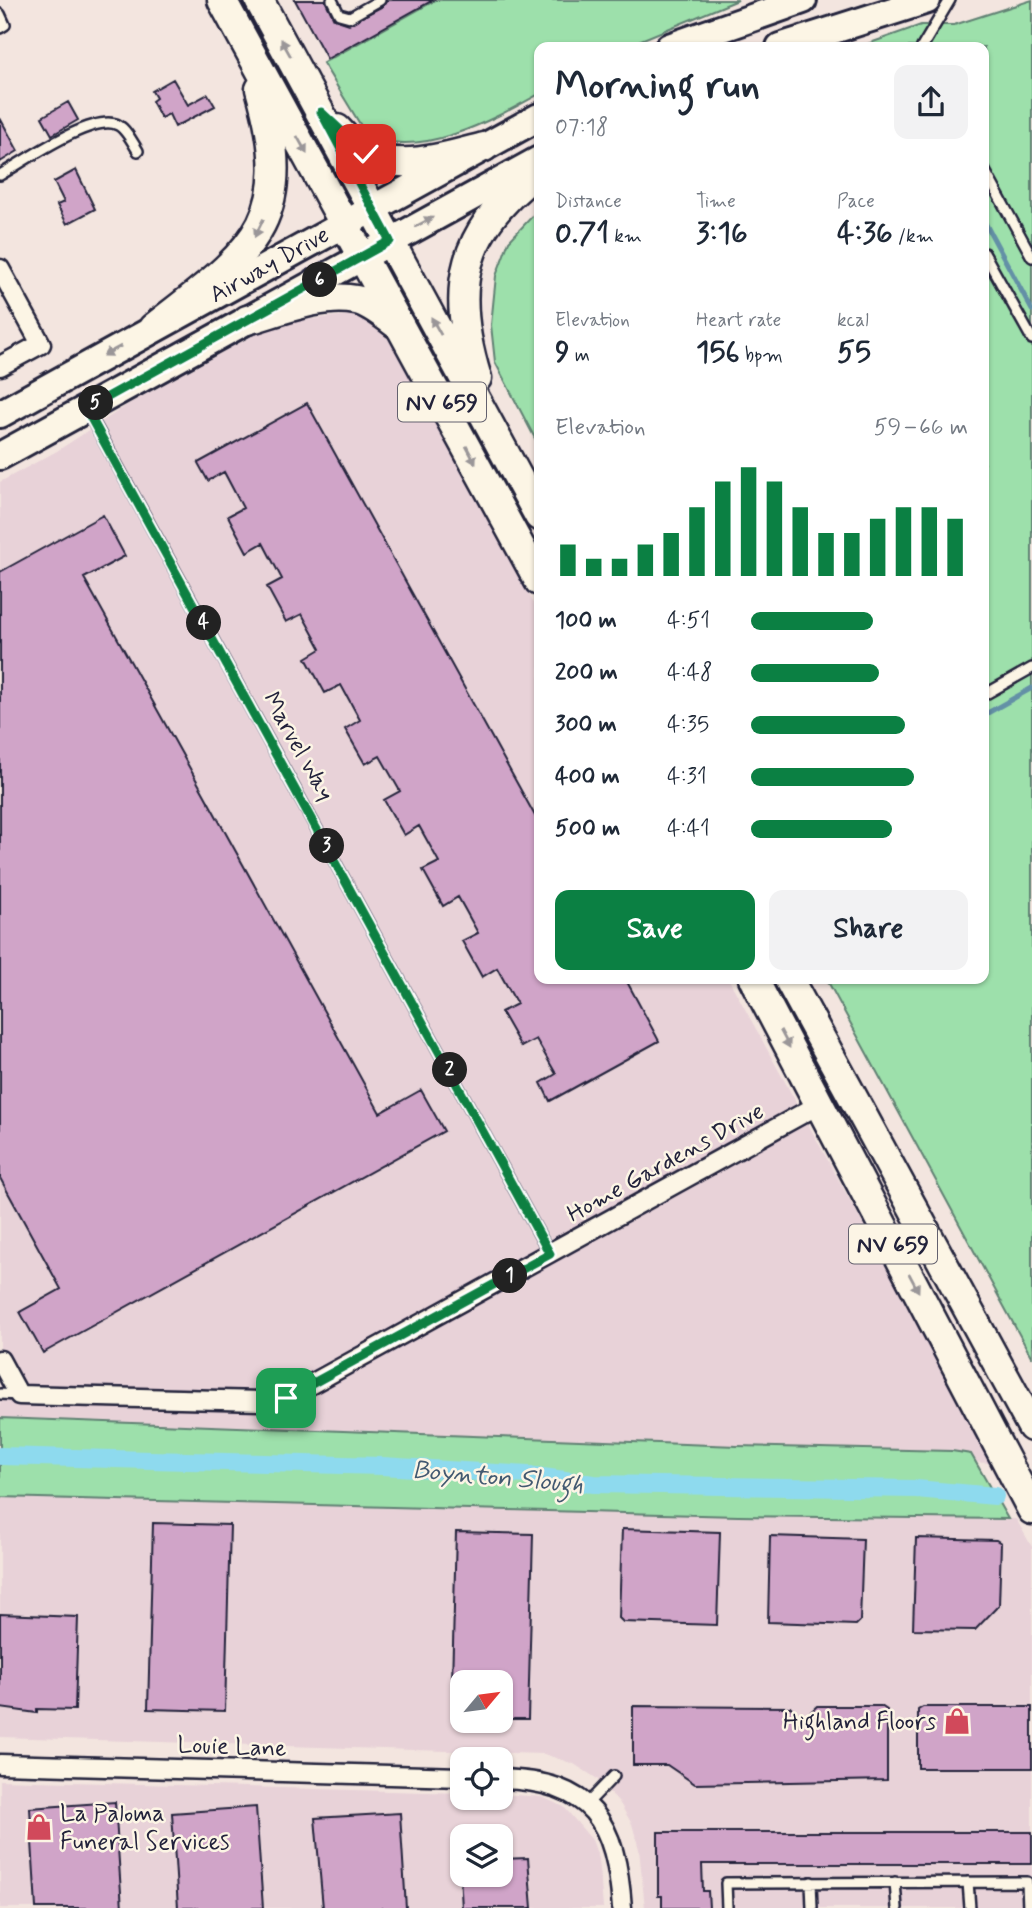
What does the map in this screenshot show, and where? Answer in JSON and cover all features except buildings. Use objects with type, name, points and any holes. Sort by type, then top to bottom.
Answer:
[{"type":"main road","name":"NV 659","points":[[222,0],[534,572]]},
{"type":"main road","name":"NV 659","points":[[259,0],[534,507]]},
{"type":"main road","points":[[683,42],[803,0]]},
{"type":"main road","points":[[796,42],[927,0]]},
{"type":"main road","points":[[153,328],[237,261],[252,243],[269,205],[274,173],[271,138],[247,46]]},
{"type":"main road","points":[[321,112],[355,147],[379,159],[429,159],[484,147]]},
{"type":"main road","name":"Airway Drive","points":[[0,414],[534,120]]},
{"type":"main road","name":"Airway Drive","points":[[0,456],[534,163]]},
{"type":"main road","points":[[492,427],[465,333],[462,305],[467,257],[489,216],[534,176]]},
{"type":"main road","points":[[247,320],[325,300],[346,299],[368,304],[402,328]]},
{"type":"main road","name":"NV 659","points":[[756,984],[1032,1510]]},
{"type":"main road","name":"NV 659","points":[[791,984],[1032,1427]]},
{"type":"main road","points":[[820,1104],[836,1112],[852,1127],[944,1295],[998,1364]]},
{"type":"street","points":[[0,269],[41,344],[0,366]]},
{"type":"street","name":"Home Gardens Drive","points":[[19,1395],[261,1401],[286,1398],[820,1104]]},
{"type":"street","points":[[0,1360],[19,1395]]},
{"type":"street","name":"Louie Lane","points":[[0,1764],[450,1777]]},
{"type":"street","points":[[513,1779],[532,1779],[553,1784],[586,1805],[612,1840],[618,1860],[622,1908]]},
{"type":"lane","points":[[332,0],[340,14],[350,18],[380,0]]},
{"type":"lane","points":[[925,42],[950,0]]},
{"type":"lane","points":[[0,15],[5,25],[0,28]]},
{"type":"lane","points":[[0,175],[78,131],[103,121],[120,125],[138,150]]},
{"type":"lane","points":[[989,178],[1032,257]]},
{"type":"lane","points":[[989,262],[1032,339]]},
{"type":"lane","name":"Marvel Way","points":[[86,409],[550,1254]]},
{"type":"lane","points":[[989,692],[1032,668]]},
{"type":"lane","points":[[0,1394],[19,1395]]},
{"type":"lane","points":[[586,1805],[614,1776]]},
{"type":"lane","points":[[811,1882],[812,1908]]},
{"type":"lane","points":[[895,1882],[897,1908]]},
{"type":"lane","points":[[968,1882],[970,1908]]},
{"type":"lane","points":[[727,1908],[726,1883],[1027,1882],[1028,1908]]},
{"type":"shaded area","points":[[348,315],[361,318],[377,327],[394,345],[534,604],[534,984],[731,984],[994,1463],[0,1433],[0,482],[57,451],[132,402],[256,334],[296,321]]},
{"type":"shaded area","points":[[0,1497],[738,1516],[1016,1519],[1032,1547],[1032,1908],[645,1908],[639,1849],[632,1824],[619,1802],[596,1778],[574,1764],[544,1754],[513,1753],[513,1747],[450,1747],[450,1751],[0,1737]]},
{"type":"shaded area","points":[[0,1780],[450,1793],[450,1810],[513,1810],[513,1795],[542,1797],[564,1807],[592,1840],[599,1859],[603,1908],[0,1908]]},
{"type":"green space","points":[[436,0],[738,0],[636,42],[534,42],[534,97],[478,125],[431,140],[408,143],[386,141],[366,134],[323,63]]},
{"type":"green space","points":[[1032,0],[1032,1358],[829,984],[989,984],[989,42],[873,42],[921,25],[954,25]]},
{"type":"green space","points":[[534,214],[534,436],[495,362],[491,325],[496,276],[509,241]]},
{"type":"green space","points":[[0,1418],[737,1446],[952,1451],[971,1454],[1008,1519],[738,1516],[0,1497]]},
{"type":"waterway","points":[[989,230],[1032,310]]},
{"type":"waterway","points":[[989,712],[1032,688]]},
{"type":"waterway","name":"Boynton Slough","points":[[0,1456],[382,1466],[528,1475],[594,1484],[916,1489],[995,1496]]},
{"type":"place","name":"Highland Floors","points":[[957,1721]]},
{"type":"place","name":"La Paloma Funeral Services","points":[[39,1827]]},
{"type":"route","points":[[286,1398],[550,1254],[86,409],[390,241],[321,112],[355,147],[366,154]]}]
